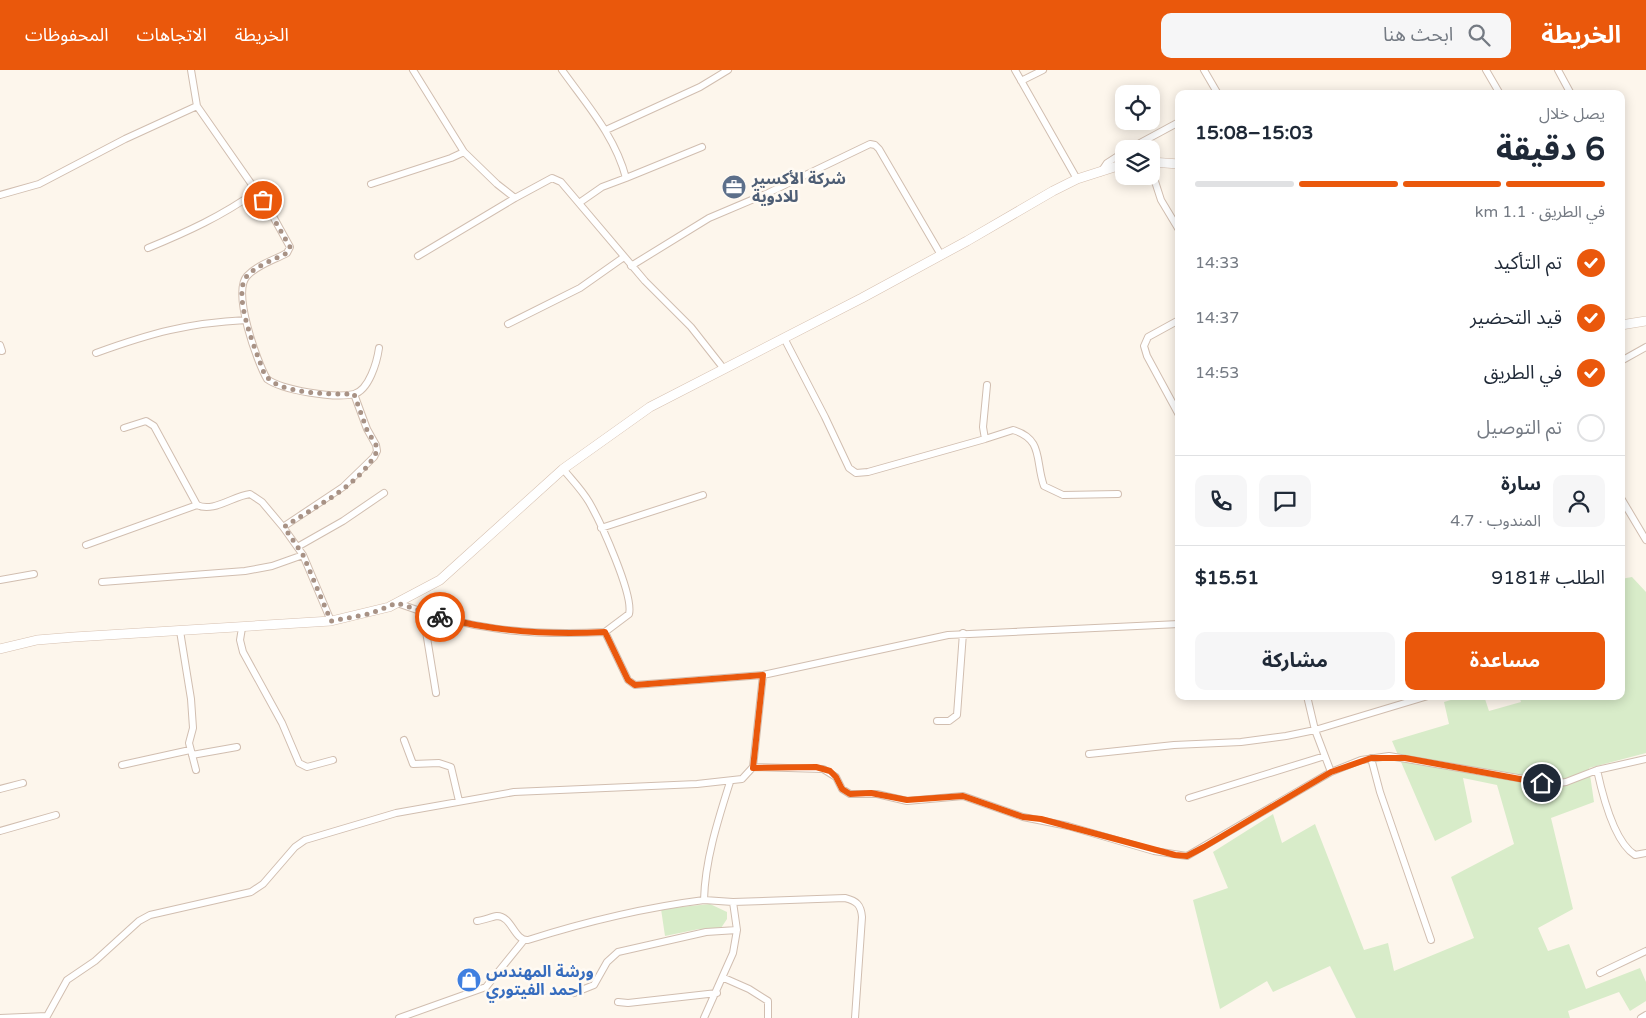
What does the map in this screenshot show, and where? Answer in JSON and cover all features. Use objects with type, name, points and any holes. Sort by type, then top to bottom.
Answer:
[{"type":"main road","points":[[1160,163],[1175,164]]},
{"type":"main road","points":[[0,649],[38,640],[331,621],[369,614],[397,603],[422,591],[455,568],[488,535],[563,469],[650,406],[941,255],[1077,179],[1115,167]]},
{"type":"main road","points":[[1625,325],[1646,321]]},
{"type":"street","points":[[191,70],[196,106],[269,209],[290,251],[246,277],[242,285],[246,320],[264,373],[273,384],[329,394],[354,394],[360,390],[370,375],[378,360],[379,348]]},
{"type":"street","points":[[413,70],[464,152],[482,171],[515,198]]},
{"type":"street","points":[[562,70],[606,130],[618,154],[626,178]]},
{"type":"street","points":[[606,130],[700,87],[728,70]]},
{"type":"street","points":[[1015,70],[1077,179]]},
{"type":"street","points":[[1022,81],[1043,70]]},
{"type":"street","points":[[1204,70],[1216,90]]},
{"type":"street","points":[[1486,70],[1498,90]]},
{"type":"street","points":[[1558,70],[1568,90]]},
{"type":"street","points":[[0,195],[39,184],[125,139],[196,106]]},
{"type":"street","points":[[1146,140],[1175,124]]},
{"type":"street","points":[[631,266],[709,218],[768,193],[870,144],[875,145],[879,149],[941,255]]},
{"type":"street","points":[[579,203],[602,187],[702,147]]},
{"type":"street","points":[[371,184],[464,152]]},
{"type":"street","points":[[1101,172],[1107,163],[1115,158]]},
{"type":"street","points":[[418,256],[552,178],[561,182],[631,266],[672,310],[691,326],[724,369]]},
{"type":"street","points":[[1156,185],[1161,200],[1175,223]]},
{"type":"street","points":[[148,248],[197,228],[236,206],[257,191]]},
{"type":"street","points":[[508,324],[580,288],[624,257]]},
{"type":"street","points":[[96,353],[159,331],[194,324],[246,320]]},
{"type":"street","points":[[1175,322],[1148,337],[1144,346],[1147,356],[1175,408]]},
{"type":"street","points":[[784,338],[853,472],[868,472],[985,439],[1003,431],[1013,430],[1030,438],[1035,444],[1044,486],[1057,494],[1118,494]]},
{"type":"street","points":[[1625,359],[1646,347]]},
{"type":"street","points":[[985,439],[984,416],[987,385]]},
{"type":"street","points":[[284,527],[343,488],[374,457],[377,451],[376,445],[367,430],[354,394]]},
{"type":"street","points":[[124,428],[146,421],[154,426],[197,505]]},
{"type":"street","points":[[397,603],[423,613],[472,626],[508,631],[555,634],[605,632],[625,618],[630,608],[620,570],[590,503],[563,469]]},
{"type":"street","points":[[86,545],[197,505],[205,508],[250,494],[257,497],[298,546],[331,621]]},
{"type":"street","points":[[298,546],[343,521],[384,494]]},
{"type":"street","points":[[601,528],[703,494]]},
{"type":"street","points":[[1625,505],[1646,540]]},
{"type":"street","points":[[102,582],[245,571],[272,566],[303,555]]},
{"type":"street","points":[[0,580],[34,574]]},
{"type":"street","points":[[423,613],[436,693]]},
{"type":"street","points":[[605,632],[628,680],[635,685],[763,675],[880,648],[963,633],[1042,632],[1175,624]]},
{"type":"street","points":[[242,628],[240,640],[244,652],[282,723],[299,763],[307,767],[333,760]]},
{"type":"street","points":[[180,631],[191,700],[193,728],[188,739],[196,770]]},
{"type":"street","points":[[937,721],[948,721],[957,715],[963,633]]},
{"type":"street","points":[[0,1018],[47,1017],[67,980],[95,961],[139,921],[150,914],[251,892],[263,884],[295,847],[315,836],[396,813],[514,792],[730,782],[742,779],[753,768],[763,675]]},
{"type":"street","points":[[1308,700],[1315,730],[1331,772]]},
{"type":"street","points":[[1089,754],[1174,745],[1241,742],[1315,730],[1415,700]]},
{"type":"street","points":[[404,740],[413,764],[439,763],[451,767],[459,802]]},
{"type":"street","points":[[122,765],[237,747]]},
{"type":"street","points":[[1189,798],[1325,756]]},
{"type":"street","points":[[753,768],[823,769],[836,777],[842,789],[850,794],[871,793],[907,800],[963,796],[1023,817],[1059,824],[1154,851],[1187,856],[1331,772],[1371,758],[1405,758],[1542,783],[1566,782],[1597,770],[1646,759]]},
{"type":"street","points":[[1371,758],[1380,792],[1430,940]]},
{"type":"street","points":[[1597,770],[1603,796],[1625,844],[1635,854],[1646,853]]},
{"type":"street","points":[[704,900],[713,842],[730,782]]},
{"type":"street","points":[[0,789],[23,783]]},
{"type":"street","points":[[0,831],[56,815]]},
{"type":"street","points":[[399,1018],[486,987],[524,940],[602,917],[654,906],[704,900],[733,902],[845,898],[858,903],[861,908],[862,917],[855,1018]]},
{"type":"street","points":[[704,1018],[724,978],[733,953],[737,930],[733,902]]},
{"type":"street","points":[[477,921],[498,916],[503,918],[524,940]]},
{"type":"street","points":[[574,994],[594,985],[606,962],[618,952],[706,932],[737,930]]},
{"type":"street","points":[[1600,973],[1646,951]]},
{"type":"street","points":[[724,978],[749,989],[768,1001],[768,1018]]},
{"type":"street","points":[[618,1002],[628,1003],[717,993]]},
{"type":"street","points":[[1641,1018],[1646,1015]]},
{"type":"green space","points":[[1632,577],[1646,592],[1646,753],[1589,768],[1594,802],[1551,818],[1573,909],[1538,928],[1548,951],[1569,944],[1586,989],[1640,968],[1646,982],[1646,1001],[1630,1011],[1619,992],[1568,1011],[1570,1018],[1356,1018],[1330,966],[1273,992],[1267,981],[1220,1009],[1193,900],[1228,888],[1213,852],[1273,814],[1282,843],[1315,824],[1364,950],[1388,943],[1394,971],[1474,938],[1451,877],[1514,844],[1497,785],[1463,778],[1472,822],[1435,841],[1392,741],[1449,724],[1444,702],[1451,700],[1485,700],[1489,711],[1521,702],[1520,700],[1625,700],[1625,578]]},
{"type":"green space","points":[[710,904],[727,912],[727,919],[721,928],[699,929],[665,936],[661,909]]},
{"type":"way so far","points":[[263,200],[290,247],[290,251],[287,253],[257,268],[246,277],[242,285],[246,320],[267,380],[279,386],[302,390],[329,394],[354,394],[377,451],[362,472],[343,488],[284,527],[303,555],[320,591],[331,621],[369,614],[397,603],[440,617]]},
{"type":"place","name":"شركة الأكسير للادوية","points":[[734,187]]},
{"type":"place","name":"ورشة المهندس احمد الفيتوري","points":[[469,980]]},
{"type":"route","points":[[440,617],[472,626],[508,631],[555,634],[605,632],[628,680],[635,685],[643,686],[763,675],[753,768],[816,767],[830,771],[836,777],[842,789],[850,794],[871,793],[907,800],[963,796],[1023,817],[1041,819],[1154,851],[1175,855],[1187,856],[1331,772],[1371,758],[1389,756],[1405,758],[1542,783]]}]
